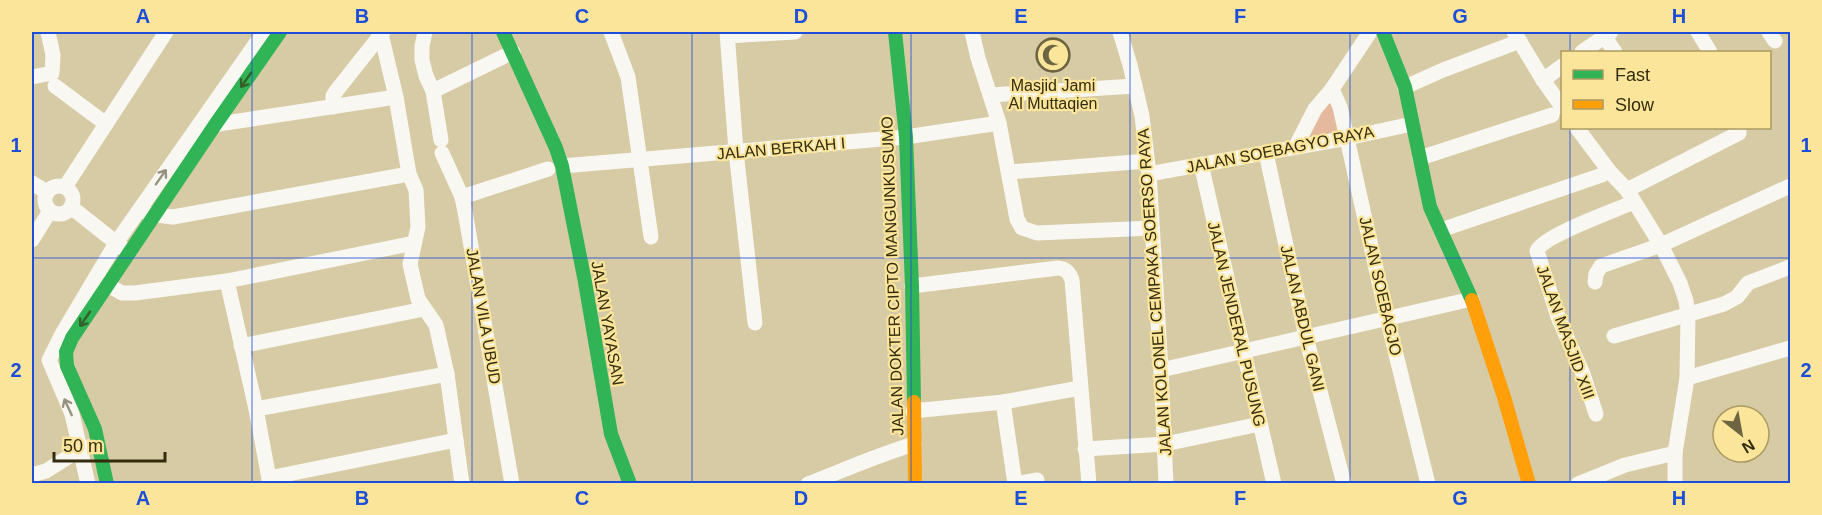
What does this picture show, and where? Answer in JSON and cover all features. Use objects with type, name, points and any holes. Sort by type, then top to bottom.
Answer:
[{"type":"street","points":[[32,77],[52,73],[53,55],[48,32]]},
{"type":"street","points":[[65,187],[166,32]]},
{"type":"street","points":[[107,483],[95,429],[67,366],[66,352],[102,281],[122,248],[137,212],[264,32]]},
{"type":"street","points":[[122,248],[154,215],[280,32]]},
{"type":"street","name":"JALAN VILA UBUD","points":[[425,32],[422,60],[426,76],[434,91],[442,146],[462,197],[512,483]]},
{"type":"street","name":"JALAN YAYASAN","points":[[502,32],[556,148],[555,167],[585,282],[611,434],[630,483]]},
{"type":"street","points":[[611,32],[628,77],[651,237]]},
{"type":"street","points":[[755,323],[736,152],[728,34],[795,32]]},
{"type":"street","name":"JALAN DOKTER CIPTO MANGUNKUSUMO","points":[[895,32],[906,137],[912,286],[915,483]]},
{"type":"street","points":[[972,32],[999,123],[1017,219],[1022,228],[1037,233],[1152,228]]},
{"type":"street","name":"JALAN KOLONEL CEMPAKA SOERSO RAYA","points":[[1120,32],[1142,117],[1148,167],[1166,483]]},
{"type":"street","points":[[1296,146],[1319,102],[1332,89],[1370,32]]},
{"type":"street","points":[[1383,32],[1405,87],[1430,207],[1472,299],[1530,483]]},
{"type":"street","points":[[1698,32],[1709,51]]},
{"type":"street","points":[[333,107],[333,96],[382,33]]},
{"type":"street","points":[[382,33],[409,174],[416,190],[418,227],[410,264],[418,299],[436,325],[447,374],[462,483]]},
{"type":"street","points":[[1583,51],[1608,34],[1615,51]]},
{"type":"street","points":[[1405,87],[1517,36],[1543,80],[1557,111],[1420,158]]},
{"type":"street","points":[[434,91],[513,52]]},
{"type":"street","points":[[1543,80],[1561,67]]},
{"type":"street","points":[[55,86],[106,124]]},
{"type":"street","points":[[991,95],[1135,86]]},
{"type":"street","name":"JALAN SOEBAGJO","points":[[1332,89],[1340,107],[1387,318],[1428,483]]},
{"type":"street","points":[[197,126],[396,97]]},
{"type":"street","name":"JALAN BERKAH I","points":[[462,197],[555,167],[906,137],[999,123]]},
{"type":"street","name":"JALAN SOEBAGYO RAYA","points":[[1010,172],[1201,164],[1412,124]]},
{"type":"street","points":[[1579,129],[1630,196],[1661,244],[1686,301],[1688,315],[1687,378],[1675,453],[1675,483]]},
{"type":"street","points":[[1630,196],[1739,133],[1740,129]]},
{"type":"street","name":"JALAN ABDUL GANI","points":[[1266,153],[1306,337],[1344,483]]},
{"type":"street","name":"JALAN JENDERAL PUSUNG","points":[[1201,164],[1274,483]]},
{"type":"street","points":[[137,212],[173,217],[409,174]]},
{"type":"street","points":[[1441,230],[1602,175]]},
{"type":"street","points":[[32,183],[47,192]]},
{"type":"street","points":[[58,186],[65,187],[71,192],[73,200],[71,207],[65,213],[57,214],[50,211],[46,206],[47,192],[58,186]]},
{"type":"street","points":[[1595,282],[1596,274],[1601,266],[1661,244],[1791,186]]},
{"type":"street","name":"JALAN MASJID XIII","points":[[1596,414],[1583,374],[1558,317],[1538,251],[1542,244],[1630,196]]},
{"type":"street","points":[[71,207],[122,248]]},
{"type":"street","points":[[32,240],[50,211]]},
{"type":"street","points":[[102,281],[122,292],[135,293],[227,281],[414,243]]},
{"type":"street","points":[[1614,336],[1734,299],[1748,283],[1791,267]]},
{"type":"street","points":[[912,286],[1046,270],[1065,269],[1070,273],[1089,483]]},
{"type":"street","points":[[88,483],[72,414],[49,360],[62,334],[102,281]]},
{"type":"street","points":[[227,281],[270,481],[456,440]]},
{"type":"street","points":[[1161,370],[1472,299]]},
{"type":"street","points":[[241,346],[424,309]]},
{"type":"street","points":[[1687,378],[1791,348]]},
{"type":"street","points":[[256,409],[447,374]]},
{"type":"street","points":[[913,411],[1003,402],[1080,388]]},
{"type":"street","points":[[1003,402],[1015,483],[1038,480]]},
{"type":"street","points":[[1085,448],[1165,444],[1260,424]]},
{"type":"street","points":[[808,483],[872,457],[914,444]]},
{"type":"street","points":[[32,476],[46,471],[81,449],[98,445]]},
{"type":"street","points":[[1578,483],[1625,465],[1675,453]]},
{"type":"shaded area","points":[[1327,96],[1346,136],[1297,146]]},
{"type":"traffic: fast","points":[[107,484],[95,429],[67,366],[66,352],[72,338],[280,32]]},
{"type":"traffic: fast","points":[[503,32],[562,166],[611,434],[630,484]]},
{"type":"traffic: fast","points":[[895,32],[906,137],[914,402]]},
{"type":"traffic: fast","points":[[1383,32],[1405,87],[1430,207],[1472,300]]},
{"type":"traffic: slow","points":[[1472,300],[1504,397],[1529,484]]},
{"type":"traffic: slow","points":[[914,402],[915,484]]},
{"type":"place","name":"Masjid Jami Al Muttaqien","points":[[1053,55]]}]
